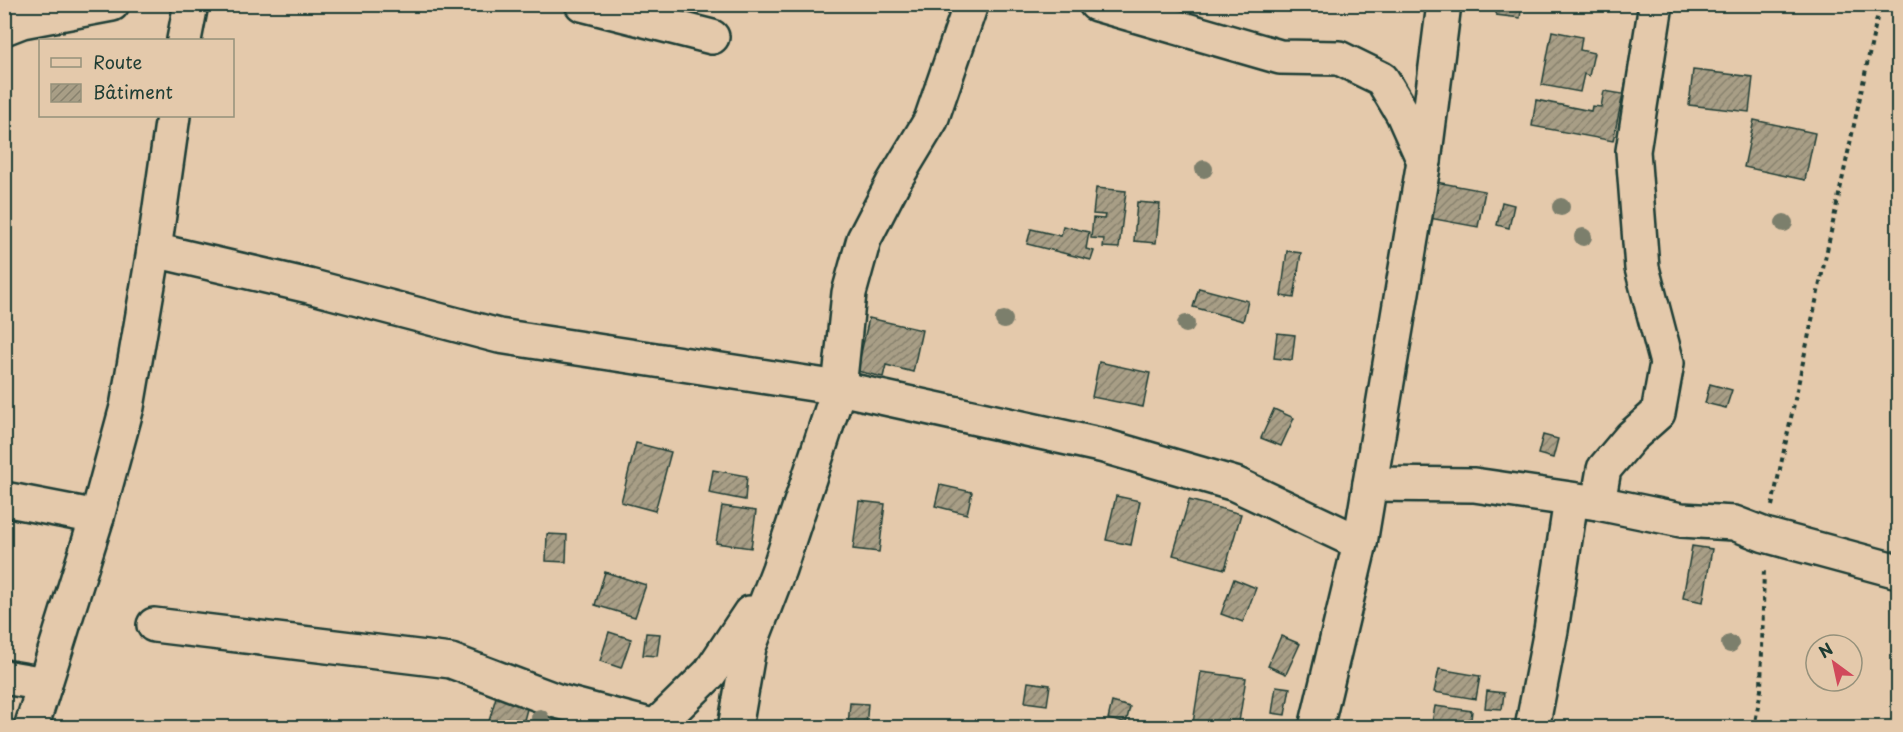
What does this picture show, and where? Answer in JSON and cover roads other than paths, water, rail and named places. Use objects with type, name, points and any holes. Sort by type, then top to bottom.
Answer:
[{"type":"street","points":[[4,28],[22,21],[112,4]]},
{"type":"street","points":[[184,39],[190,4]]},
{"type":"street","points":[[582,4],[712,37]]},
{"type":"street","points":[[735,728],[749,647],[779,569],[838,388],[849,293],[864,239],[893,183],[931,120],[971,4]]},
{"type":"street","points":[[1096,4],[1280,57],[1339,58],[1382,79],[1403,114],[1424,161]]},
{"type":"street","points":[[1316,728],[1360,543],[1424,161],[1444,4]]},
{"type":"street","points":[[1532,728],[1551,630],[1584,502],[1604,469],[1631,437],[1658,413],[1667,363],[1642,268],[1633,151],[1656,4]]},
{"type":"street","points":[[31,728],[97,517],[127,407],[154,250],[173,117]]},
{"type":"street","points":[[154,250],[309,286],[499,336],[838,388],[1104,446],[1235,484],[1360,543]]},
{"type":"street","points":[[1370,484],[1474,485],[1681,520],[1734,523],[1766,535],[1899,572]]},
{"type":"street","points":[[4,499],[97,517]]},
{"type":"street","points":[[154,625],[451,661],[557,701],[658,727],[710,673],[779,569]]},
{"type":"street","points":[[4,677],[45,684]]}]
